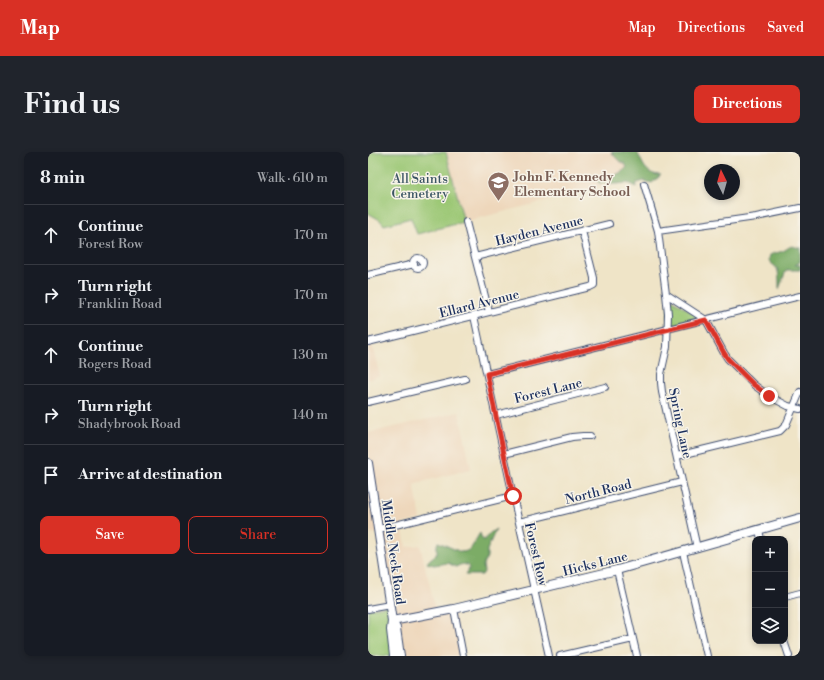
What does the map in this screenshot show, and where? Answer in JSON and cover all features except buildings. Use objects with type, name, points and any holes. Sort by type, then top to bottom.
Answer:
[{"type":"main road","name":"Middle Neck Road","points":[[368,463],[390,605],[394,656]]},
{"type":"main road","name":"Hicks Lane","points":[[392,622],[617,570],[800,518]]},
{"type":"main road","name":"Middle Neck Road","points":[[392,622],[396,628],[400,656]]},
{"type":"street","name":"Spring Lane","points":[[644,184],[658,231],[668,314],[667,347],[661,384],[662,392],[697,548]]},
{"type":"street","points":[[658,231],[756,217],[800,208]]},
{"type":"street","points":[[466,222],[489,312]]},
{"type":"street","name":"Hayden Avenue","points":[[475,257],[609,224]]},
{"type":"street","name":"Ellard Avenue","points":[[368,342],[594,285],[594,278],[582,231]]},
{"type":"street","points":[[368,275],[414,264]]},
{"type":"street","points":[[666,294],[706,320],[724,353],[754,385],[769,396],[788,406],[797,408]]},
{"type":"street","points":[[487,374],[800,296]]},
{"type":"street","name":"Forest Row","points":[[474,316],[549,656]]},
{"type":"street","points":[[368,402],[465,379]]},
{"type":"street","name":"Forest Lane","points":[[496,415],[605,387]]},
{"type":"street","points":[[677,456],[780,430],[786,425],[797,408],[800,392]]},
{"type":"street","points":[[504,454],[572,437],[590,436]]},
{"type":"street","name":"North Road","points":[[519,522],[682,482]]},
{"type":"street","points":[[379,529],[513,496]]},
{"type":"street","points":[[758,530],[760,536]]},
{"type":"street","points":[[683,552],[707,656]]},
{"type":"street","points":[[617,570],[637,656]]},
{"type":"street","points":[[788,596],[800,593]]},
{"type":"street","points":[[368,609],[390,605]]},
{"type":"street","points":[[454,608],[463,656]]},
{"type":"street","points":[[560,656],[633,639]]},
{"type":"street","points":[[785,644],[789,656]]},
{"type":"shaded area","name":"John F. Kennedy Elementary School","points":[[446,152],[623,152],[634,178],[464,222]]},
{"type":"shaded area","points":[[371,341],[380,376],[368,380],[368,342]]},
{"type":"shaded area","points":[[459,412],[471,469],[414,484],[421,519],[402,524],[406,547],[420,545],[436,612],[454,609],[462,656],[397,656],[379,533],[368,534],[368,433]]},
{"type":"green space","name":"All Saints Cemetery","points":[[368,152],[446,152],[464,222],[417,234],[411,218],[384,225],[380,220],[368,213]]},
{"type":"green space","points":[[611,152],[637,152],[648,171],[661,175],[652,183],[644,181],[637,183],[636,187],[628,183],[599,183],[596,180],[597,177],[601,175],[608,175],[612,177],[627,167]]},
{"type":"green space","points":[[792,246],[800,248],[800,262],[795,265],[800,265],[800,270],[787,270],[779,289],[778,271],[777,268],[769,261],[769,258],[770,255]]},
{"type":"green space","points":[[668,297],[703,319],[668,328]]},
{"type":"green space","points":[[496,529],[487,550],[487,557],[483,565],[484,572],[482,575],[465,575],[469,567],[464,564],[456,567],[448,563],[434,565],[427,563],[437,553],[438,542],[461,552],[465,552],[473,546],[480,533],[482,539],[484,540]]},
{"type":"green space","points":[[390,605],[397,656],[368,656],[368,609]]},
{"type":"place","name":"John F. Kennedy Elementary School","points":[[499,202]]},
{"type":"route","points":[[513,496],[487,374],[706,320],[728,359],[745,377],[769,396]]}]
